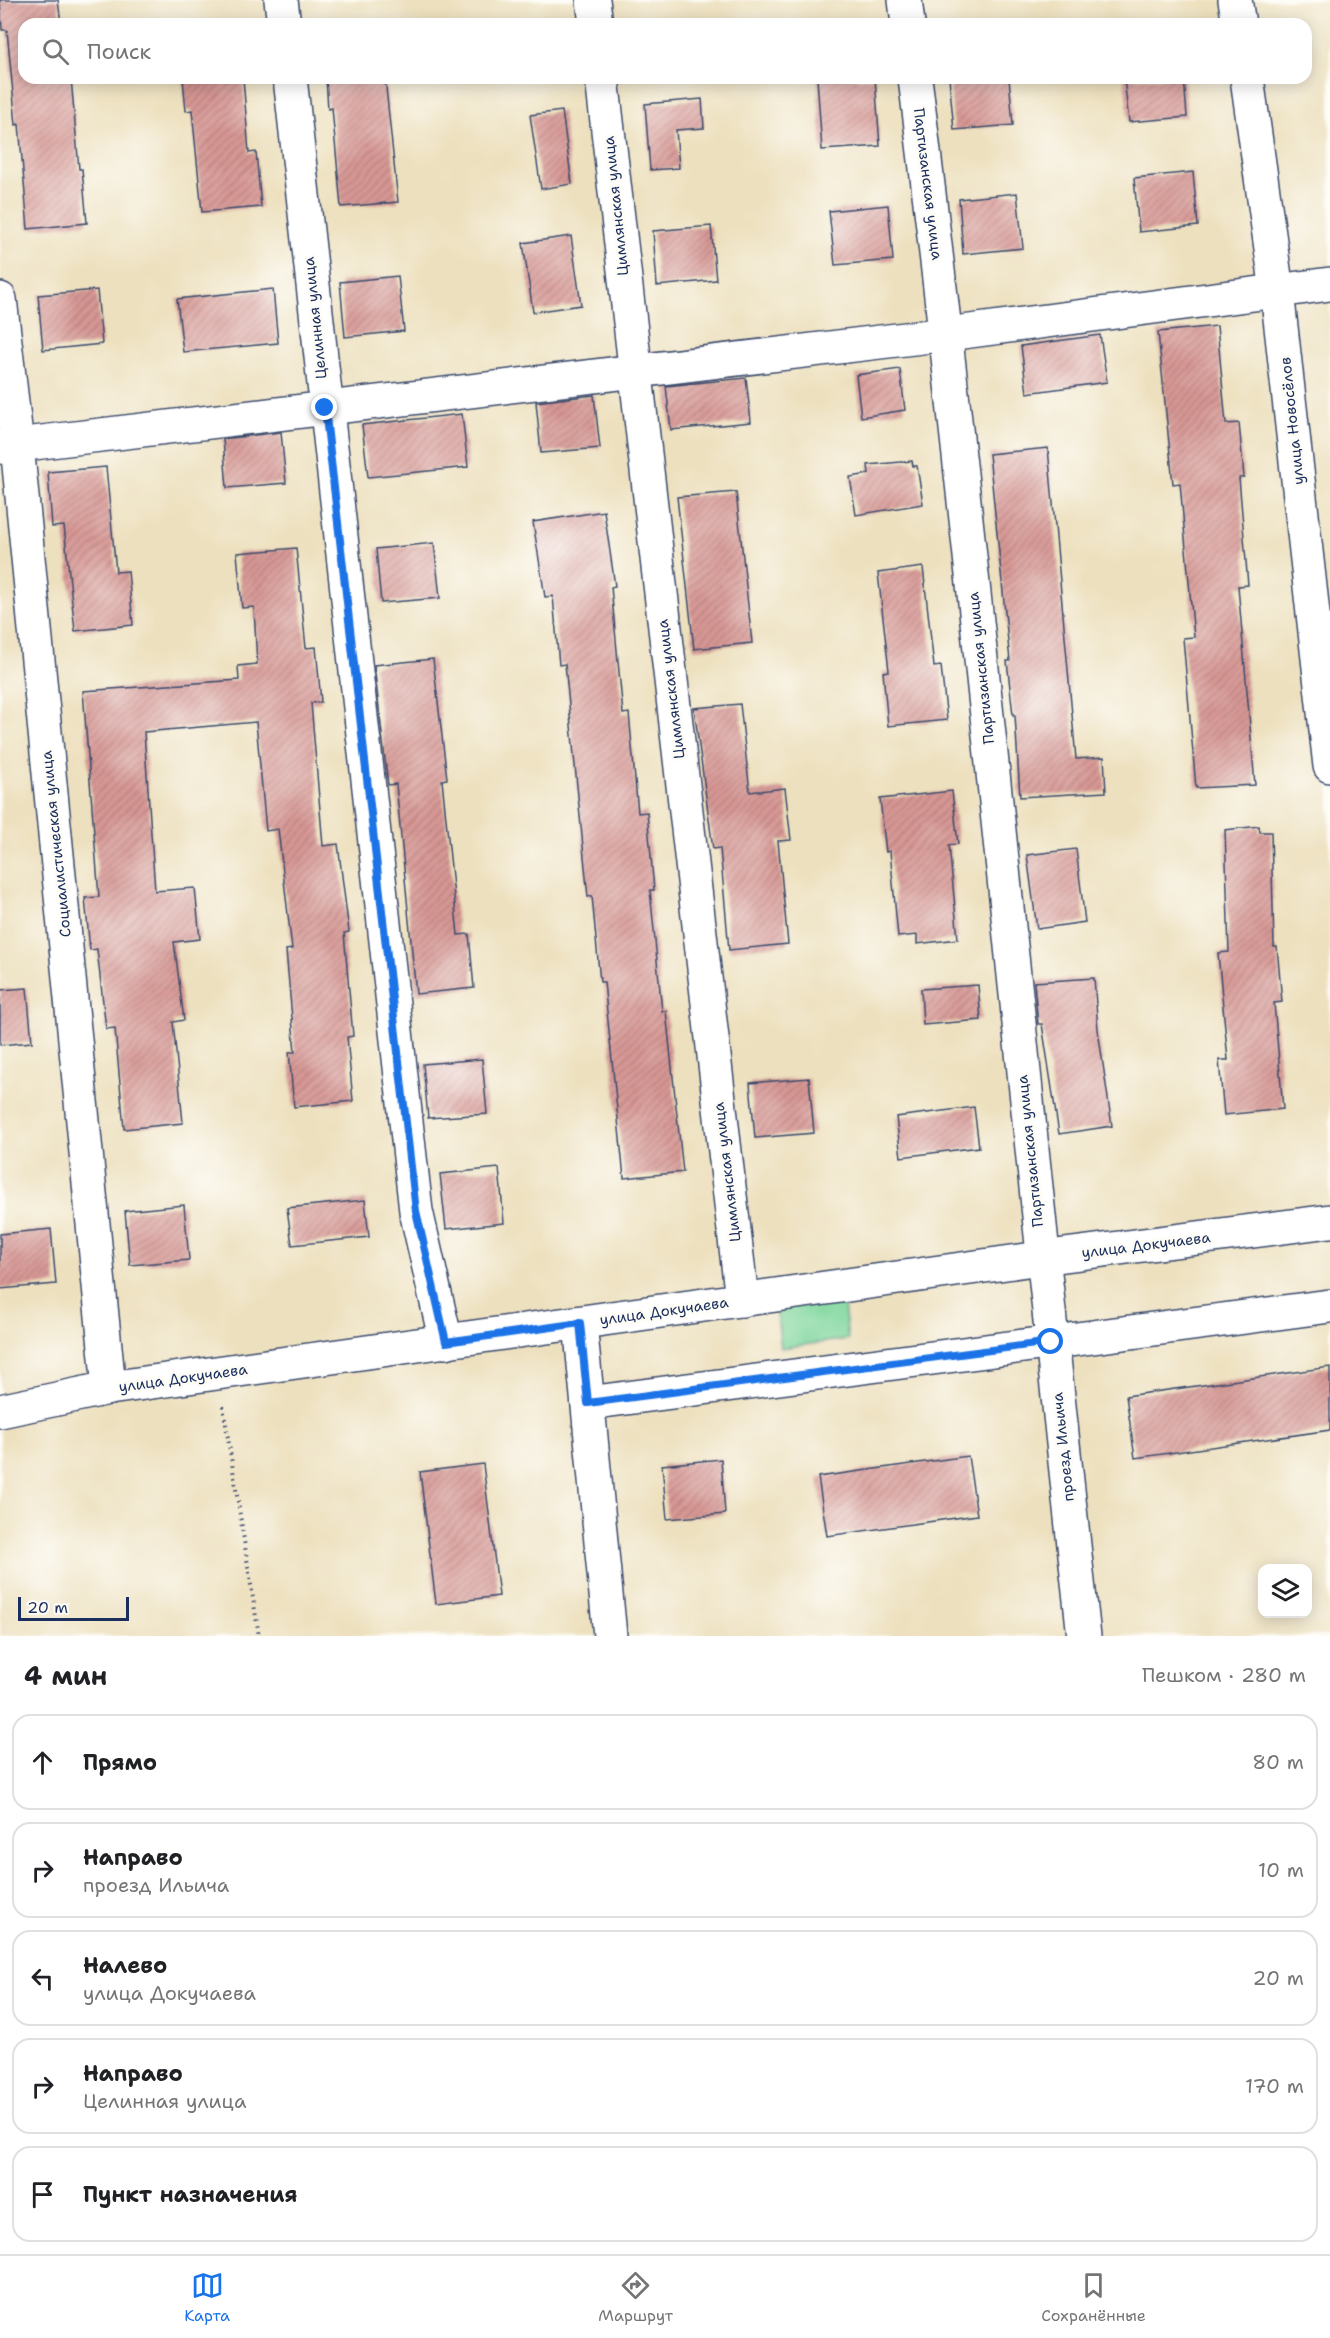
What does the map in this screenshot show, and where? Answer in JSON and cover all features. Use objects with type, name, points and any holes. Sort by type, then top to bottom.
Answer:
[{"type":"street","points":[[281,0],[283,18]]},
{"type":"street","points":[[593,0],[595,18]]},
{"type":"street","points":[[906,0],[908,18]]},
{"type":"street","points":[[1236,0],[1238,18]]},
{"type":"street","name":"Целинная улица","points":[[291,84],[416,1211],[446,1342]]},
{"type":"street","name":"Цимлянская улица","points":[[603,84],[742,1300]]},
{"type":"street","name":"Партизанская улица","points":[[916,84],[947,334],[1041,1258]]},
{"type":"street","name":"улица Новосёлов","points":[[1248,84],[1277,291],[1330,766]]},
{"type":"street","points":[[8,446],[947,334],[1330,284]]},
{"type":"street","name":"Социалистическая улица","points":[[0,299],[8,446],[109,1388]]},
{"type":"street","name":"улица Докучаева","points":[[0,1411],[109,1388],[1041,1258],[1330,1221]]},
{"type":"street","name":"проезд Ильича","points":[[1041,1258],[1084,1636]]},
{"type":"street","points":[[588,1403],[1330,1306]]},
{"type":"street","points":[[580,1323],[610,1636]]},
{"type":"path","points":[[218,1373],[259,1636]]},
{"type":"green space","points":[[843,1297],[848,1339],[781,1348],[776,1305]]},
{"type":"building","points":[[0,0],[58,0],[60,18],[18,18],[18,84],[72,84],[79,169],[82,169],[87,223],[28,229],[19,124],[16,125],[7,30],[2,30]]},
{"type":"building","points":[[184,84],[243,84],[249,153],[256,152],[261,207],[202,212],[192,110],[186,111]]},
{"type":"building","points":[[326,84],[386,84],[398,202],[341,207],[332,108],[328,109]]},
{"type":"building","points":[[817,84],[875,84],[880,146],[822,150]]},
{"type":"building","points":[[950,84],[1010,84],[1013,125],[954,130]]},
{"type":"building","points":[[1125,84],[1184,84],[1187,117],[1129,122]]},
{"type":"building","points":[[702,99],[704,128],[676,130],[679,168],[650,170],[645,104]]},
{"type":"building","points":[[562,111],[572,184],[541,189],[530,115]]},
{"type":"building","points":[[1193,172],[1198,226],[1139,232],[1134,178]]},
{"type":"building","points":[[1017,193],[1023,248],[963,254],[959,199]]},
{"type":"building","points":[[888,205],[893,260],[835,265],[829,211]]},
{"type":"building","points":[[711,226],[716,280],[657,286],[653,231]]},
{"type":"building","points":[[571,236],[581,305],[533,312],[523,243]]},
{"type":"building","points":[[398,276],[404,331],[345,337],[340,282]]},
{"type":"building","points":[[273,289],[278,343],[183,352],[177,299]]},
{"type":"building","points":[[97,290],[102,344],[43,350],[38,295]]},
{"type":"building","points":[[1217,326],[1226,424],[1239,423],[1244,477],[1239,478],[1248,585],[1238,586],[1255,785],[1196,788],[1183,638],[1194,637],[1180,483],[1173,484],[1158,332]]},
{"type":"building","points":[[1100,335],[1107,382],[1027,393],[1021,346]]},
{"type":"building","points":[[900,369],[905,410],[861,417],[856,375]]},
{"type":"building","points":[[746,378],[751,422],[671,430],[666,386]]},
{"type":"building","points":[[594,395],[600,448],[541,453],[536,402]]},
{"type":"building","points":[[462,414],[468,467],[368,477],[362,425]]},
{"type":"building","points":[[281,432],[286,483],[227,488],[223,439]]},
{"type":"building","points":[[1048,448],[1076,759],[1104,757],[1106,792],[1020,797],[1015,715],[1013,715],[1007,661],[1010,661],[989,454]]},
{"type":"building","points":[[912,461],[913,466],[917,466],[923,504],[856,515],[850,477],[869,474],[868,465]]},
{"type":"building","points":[[106,467],[116,572],[128,571],[133,625],[75,631],[64,526],[52,527],[48,472]]},
{"type":"building","points":[[736,492],[752,643],[694,649],[677,497]]},
{"type":"building","points":[[604,511],[615,586],[611,587],[623,714],[629,713],[638,813],[647,812],[654,890],[650,890],[662,1011],[666,1011],[683,1172],[624,1178],[604,982],[600,982],[592,896],[588,897],[565,664],[559,665],[553,596],[545,597],[533,522]]},
{"type":"building","points":[[434,543],[440,598],[381,603],[376,549]]},
{"type":"building","points":[[296,548],[306,648],[316,647],[321,702],[311,703],[323,846],[338,844],[349,932],[344,933],[353,1036],[347,1037],[353,1101],[294,1107],[289,1052],[295,1052],[286,950],[292,949],[278,829],[266,831],[256,722],[144,732],[155,891],[195,888],[200,939],[174,942],[184,1020],[173,1022],[183,1123],[124,1129],[115,1028],[106,1029],[97,949],[90,950],[85,898],[99,897],[83,691],[239,680],[238,666],[257,664],[254,607],[242,608],[237,553]]},
{"type":"building","points":[[923,567],[934,667],[941,666],[947,720],[888,726],[883,672],[889,671],[878,573]]},
{"type":"building","points":[[433,659],[447,779],[442,780],[458,935],[469,934],[474,988],[416,994],[396,784],[388,785],[374,665]]},
{"type":"building","points":[[740,704],[750,792],[785,788],[791,840],[778,841],[788,944],[729,950],[720,848],[713,849],[694,708]]},
{"type":"building","points":[[952,791],[958,844],[949,845],[958,939],[917,944],[917,935],[898,937],[890,851],[886,852],[880,799]]},
{"type":"building","points":[[1259,826],[1260,832],[1271,832],[1274,947],[1277,947],[1282,1002],[1274,1003],[1283,1109],[1224,1115],[1219,1060],[1228,1060],[1218,953],[1229,952],[1225,830]]},
{"type":"building","points":[[1076,849],[1085,922],[1037,929],[1027,855]]},
{"type":"building","points":[[1094,978],[1098,1030],[1112,1126],[1059,1134],[1042,1024],[1038,1024],[1034,982]]},
{"type":"building","points":[[978,985],[981,1020],[923,1025],[921,989]]},
{"type":"building","points":[[27,988],[32,1042],[0,1045],[0,990]]},
{"type":"building","points":[[482,1059],[487,1114],[428,1118],[423,1064]]},
{"type":"building","points":[[809,1078],[814,1133],[755,1138],[750,1083]]},
{"type":"building","points":[[974,1107],[979,1147],[901,1157],[896,1117]]},
{"type":"building","points":[[499,1168],[504,1223],[446,1229],[440,1174]]},
{"type":"building","points":[[365,1200],[369,1237],[292,1245],[287,1208]]},
{"type":"building","points":[[184,1205],[189,1260],[130,1265],[125,1211]]},
{"type":"building","points":[[51,1229],[56,1284],[0,1289],[0,1234]]},
{"type":"building","points":[[1330,1367],[1330,1430],[1135,1458],[1126,1396]]},
{"type":"building","points":[[968,1456],[977,1515],[827,1536],[818,1477]]},
{"type":"building","points":[[721,1459],[725,1514],[667,1519],[662,1465]]},
{"type":"building","points":[[483,1464],[499,1596],[436,1604],[420,1472]]},
{"type":"route","points":[[325,408],[416,1211],[446,1342],[580,1323],[588,1403],[1051,1342]]}]
